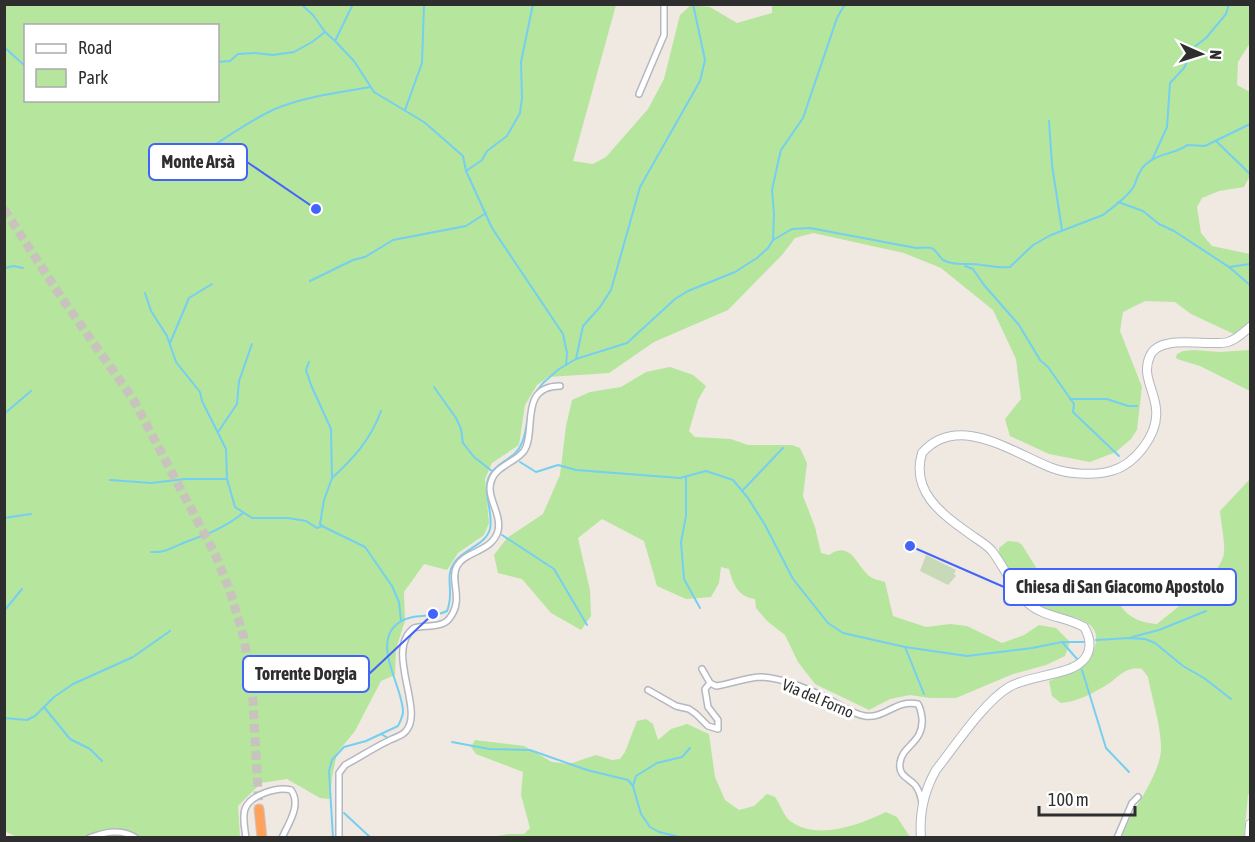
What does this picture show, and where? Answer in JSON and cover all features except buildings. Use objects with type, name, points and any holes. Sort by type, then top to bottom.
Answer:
[{"type":"highway","points":[[259,809],[262,837]]},
{"type":"street","points":[[639,94],[664,35],[664,4]]},
{"type":"street","points":[[921,837],[923,804],[930,781],[936,770],[972,725],[1000,694],[1010,687],[1079,664],[1087,655],[1090,642],[1084,627],[1029,604],[1013,585],[988,546],[942,514],[930,502],[920,478],[922,453],[939,439],[956,436],[992,441],[1053,469],[1067,472],[1097,473],[1124,466],[1138,453],[1148,438],[1156,417],[1156,407],[1147,377],[1149,360],[1154,349],[1168,344],[1227,342],[1251,327]]},
{"type":"street","points":[[339,837],[339,773],[345,765],[399,737],[408,728],[411,710],[403,656],[407,635],[414,628],[443,624],[448,620],[457,600],[455,576],[457,566],[461,561],[488,545],[499,528],[490,487],[492,479],[498,471],[525,449],[529,417],[537,397],[549,388],[560,386]]},
{"type":"street","points":[[648,690],[676,706],[689,709],[708,726],[718,729],[718,720],[708,707],[705,689],[710,684],[702,669]]},
{"type":"street","name":"Via del Forno","points":[[710,684],[727,685],[761,677],[822,696],[858,715],[868,717],[900,704],[918,704],[921,709],[922,729],[918,739],[900,760],[899,768],[903,776],[915,786],[923,804]]},
{"type":"street","points":[[246,837],[245,806],[265,792],[279,788],[291,790],[295,798],[294,812],[282,837]]},
{"type":"street","points":[[1117,837],[1132,803],[1138,796]]},
{"type":"street","points":[[1249,837],[1251,824]]},
{"type":"street","points":[[89,837],[126,831],[136,837]]},
{"type":"green space","points":[[772,4],[1250,5],[1250,43],[1238,62],[1237,85],[1250,92],[1250,176],[1244,187],[1219,191],[1202,198],[1197,207],[1201,233],[1212,246],[1250,254],[1250,332],[1236,335],[1191,314],[1175,302],[1145,301],[1123,312],[1120,331],[1142,387],[1137,430],[1131,439],[1116,452],[1090,462],[1049,454],[1010,436],[1005,419],[1021,399],[1016,359],[993,310],[941,268],[904,253],[813,233],[795,238],[782,255],[728,310],[654,342],[609,373],[548,377],[537,385],[525,405],[519,445],[492,463],[485,479],[489,523],[484,535],[458,553],[447,570],[424,564],[404,592],[405,621],[396,649],[395,675],[381,681],[355,731],[337,753],[330,799],[320,798],[287,779],[261,783],[238,806],[240,837],[17,837],[4,831],[4,5],[616,5],[573,161],[593,164],[606,157],[648,109],[664,79],[680,15],[691,5],[710,7],[737,23],[772,13]]},
{"type":"green space","points":[[1250,350],[1250,391],[1200,366],[1176,357],[1183,351],[1219,352]]},
{"type":"green space","points":[[670,367],[693,375],[706,386],[698,400],[689,431],[695,437],[731,439],[748,445],[792,445],[800,448],[807,463],[803,496],[815,527],[821,553],[829,555],[842,550],[847,552],[869,576],[885,582],[893,616],[926,627],[950,624],[967,626],[1002,643],[1024,635],[1039,625],[1056,628],[1070,642],[1065,656],[1046,665],[1013,674],[956,698],[910,695],[890,699],[869,710],[815,684],[798,662],[785,635],[767,621],[756,608],[755,599],[744,596],[737,589],[729,569],[721,567],[719,583],[711,597],[686,599],[657,586],[644,541],[602,519],[578,538],[590,590],[591,616],[581,630],[551,613],[522,579],[498,573],[494,555],[507,538],[543,514],[560,475],[566,426],[572,400],[590,392],[621,387],[646,372]]},
{"type":"green space","points":[[1250,479],[1250,791],[1244,837],[1122,837],[1152,779],[1160,756],[1159,728],[1148,677],[1142,669],[1131,669],[1105,686],[1078,699],[1061,703],[1052,696],[1049,681],[1076,671],[1091,657],[1096,643],[1094,630],[1083,621],[1050,610],[1029,597],[1003,561],[999,548],[1008,541],[1018,542],[1052,587],[1082,590],[1089,578],[1102,574],[1107,578],[1115,597],[1128,614],[1140,621],[1157,624],[1196,592],[1221,562],[1224,548],[1220,511]]},
{"type":"green space","points":[[926,555],[956,570],[954,574],[956,576],[948,585],[920,571]]},
{"type":"green space","points":[[646,719],[653,724],[658,740],[671,729],[687,724],[709,734],[715,777],[725,800],[739,810],[754,806],[767,794],[775,797],[790,821],[813,830],[851,826],[886,812],[897,817],[910,837],[492,837],[524,834],[530,828],[521,795],[523,772],[476,754],[471,747],[475,740],[524,746],[552,762],[569,764],[596,755],[612,760],[620,759],[625,752],[637,721]]},
{"type":"waterway","points":[[301,4],[354,61],[374,92],[424,122],[463,156],[466,171],[492,228],[563,334],[567,353],[566,365]]},
{"type":"waterway","points":[[335,41],[353,4]]},
{"type":"waterway","points":[[466,171],[482,160],[487,151],[507,136],[520,113],[521,62],[533,4]]},
{"type":"waterway","points":[[576,359],[583,326],[611,290],[640,187],[700,81],[705,60],[693,4]]},
{"type":"waterway","points":[[773,240],[772,190],[781,150],[803,118],[837,18],[845,4]]},
{"type":"waterway","points":[[1152,160],[1167,127],[1170,83],[1184,68],[1193,48],[1206,38],[1226,14],[1229,4]]},
{"type":"waterway","points":[[405,110],[422,63],[424,5]]},
{"type":"waterway","points":[[219,62],[230,61],[238,54],[273,55],[294,52],[325,32]]},
{"type":"waterway","points":[[4,47],[24,65]]},
{"type":"waterway","points":[[200,154],[275,109],[310,98],[371,87]]},
{"type":"waterway","points":[[1049,121],[1052,165],[1062,230]]},
{"type":"waterway","points":[[536,392],[559,369],[576,359],[627,343],[675,299],[688,291],[735,272],[757,258],[773,240],[792,229],[810,228],[916,248],[927,247],[935,250],[943,260],[953,263],[1010,267],[1033,245],[1051,235],[1103,215],[1129,193],[1141,169],[1150,161],[1187,145],[1205,146],[1250,124]]},
{"type":"waterway","points":[[1216,141],[1250,174]]},
{"type":"waterway","points":[[1118,202],[1143,211],[1159,224],[1174,231],[1229,267],[1250,285]]},
{"type":"waterway","points":[[310,281],[353,260],[365,257],[393,240],[466,226],[486,213]]},
{"type":"waterway","points":[[1229,267],[1250,264]]},
{"type":"waterway","points":[[4,268],[14,266],[23,268]]},
{"type":"waterway","points":[[965,266],[973,269],[1019,325],[1040,360],[1048,367],[1074,404],[1073,412],[1119,456]]},
{"type":"waterway","points":[[170,343],[189,298],[212,284]]},
{"type":"waterway","points":[[145,293],[151,311],[167,336],[176,362],[200,392],[202,401],[226,449],[227,479],[235,507],[252,518],[288,518],[306,521],[317,528],[322,526],[365,547],[392,586],[399,602],[401,621]]},
{"type":"waterway","points":[[218,432],[237,404],[239,381],[252,344]]},
{"type":"waterway","points":[[309,362],[306,370],[331,429],[332,478],[324,500],[320,524],[322,526]]},
{"type":"waterway","points":[[434,387],[456,418],[461,429],[463,443],[474,457],[492,471]]},
{"type":"waterway","points":[[4,414],[31,391]]},
{"type":"waterway","points":[[1070,399],[1107,399],[1128,406],[1137,406]]},
{"type":"waterway","points":[[332,478],[361,448],[381,411]]},
{"type":"waterway","points":[[333,838],[329,771],[332,760],[344,747],[366,741],[398,726],[403,715],[402,703],[388,655],[387,643],[390,633],[403,620],[447,611],[451,568],[458,558],[479,544],[487,535],[491,522],[487,495],[490,475],[520,447],[529,412]]},
{"type":"waterway","points":[[742,491],[783,448]]},
{"type":"waterway","points":[[520,462],[536,472],[558,465],[576,470],[680,478],[706,471],[733,480],[765,525],[793,579],[828,623],[843,633],[905,647],[967,656],[1062,642],[1084,642]]},
{"type":"waterway","points":[[686,477],[686,516],[681,542],[684,579],[700,608]]},
{"type":"waterway","points":[[110,480],[151,483],[185,479],[227,479]]},
{"type":"waterway","points":[[151,552],[168,550],[207,534],[243,513]]},
{"type":"waterway","points":[[4,518],[31,514]]},
{"type":"waterway","points":[[502,535],[554,569],[587,625]]},
{"type":"waterway","points":[[4,611],[22,589]]},
{"type":"waterway","points":[[1132,637],[1159,630],[1206,611]]},
{"type":"waterway","points":[[4,718],[27,720],[35,716],[54,697],[73,684],[133,657],[170,631]]},
{"type":"waterway","points":[[1096,640],[1129,638],[1145,639],[1155,643],[1183,666],[1204,678],[1231,699]]},
{"type":"waterway","points":[[1062,642],[1078,660]]},
{"type":"waterway","points":[[905,647],[924,694]]},
{"type":"waterway","points":[[1082,670],[1106,748],[1129,772]]},
{"type":"waterway","points":[[44,707],[70,739],[90,749],[102,761]]},
{"type":"waterway","points":[[381,734],[388,738]]},
{"type":"waterway","points":[[452,742],[489,749],[530,750],[587,770],[628,780],[633,786],[641,814],[650,827],[659,832],[684,838]]},
{"type":"waterway","points":[[633,786],[636,776],[657,763],[682,757],[690,748]]},
{"type":"waterway","points":[[344,813],[371,838]]},
{"type":"tunnel","points":[[4,209],[61,297],[133,399],[215,554],[230,591],[244,638],[253,701],[259,809]]},
{"type":"place","name":"Monte Arsà","points":[[316,209]]},
{"type":"place","name":"Chiesa di San Giacomo Apostolo","points":[[910,546]]},
{"type":"place","name":"Torrente Dorgia","points":[[433,614]]}]
